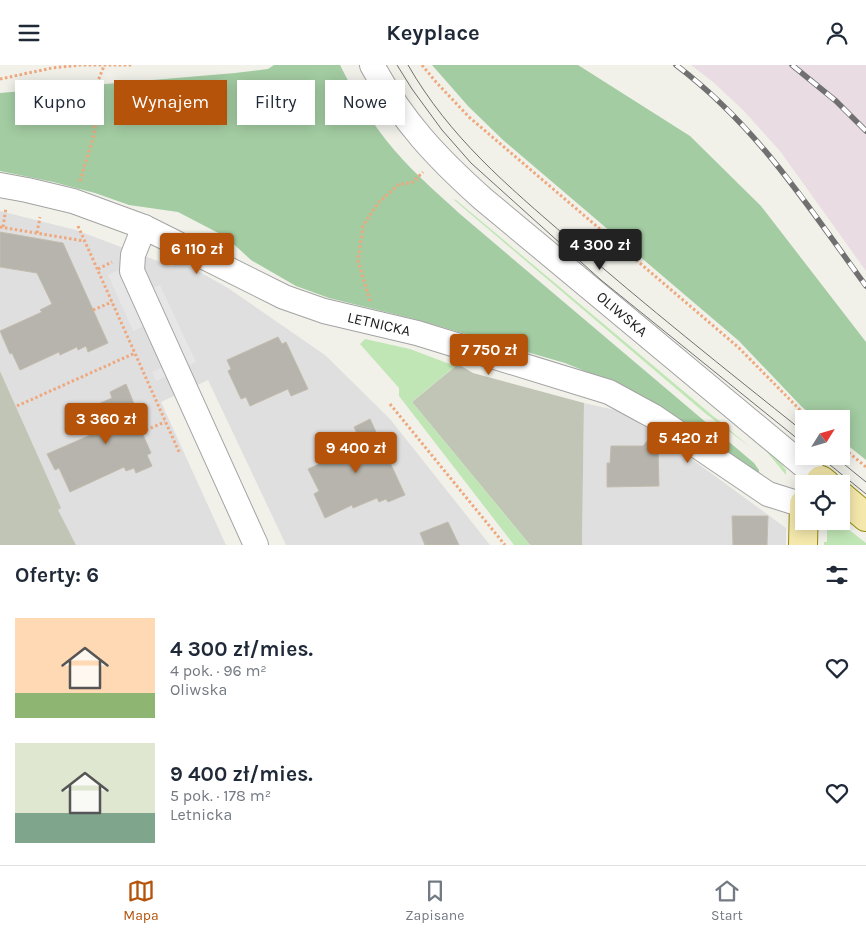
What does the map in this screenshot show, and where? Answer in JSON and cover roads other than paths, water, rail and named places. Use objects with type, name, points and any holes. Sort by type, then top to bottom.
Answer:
[{"type":"main road","name":"OLIWSKA","points":[[850,508],[866,517]]},
{"type":"main road","points":[[803,545],[808,530]]},
{"type":"street","name":"OLIWSKA","points":[[372,65],[407,123],[453,172],[800,475]]},
{"type":"street","name":"LETNICKA","points":[[0,185],[27,190],[71,213],[144,227],[284,297],[324,311],[417,333],[608,392],[653,417],[768,494],[795,493]]},
{"type":"street","points":[[144,227],[134,255],[132,271],[256,545]]},
{"type":"tram line","points":[[397,65],[442,130],[471,163],[601,280],[795,437]]},
{"type":"tram line","points":[[408,65],[442,115],[461,138],[502,179],[627,289],[795,425]]},
{"type":"tram line","points":[[830,465],[866,494]]},
{"type":"tram line","points":[[845,465],[866,482]]},
{"type":"railway","points":[[676,65],[732,114],[756,140],[801,197],[866,286]]},
{"type":"railway","points":[[792,65],[836,101],[866,131]]}]
